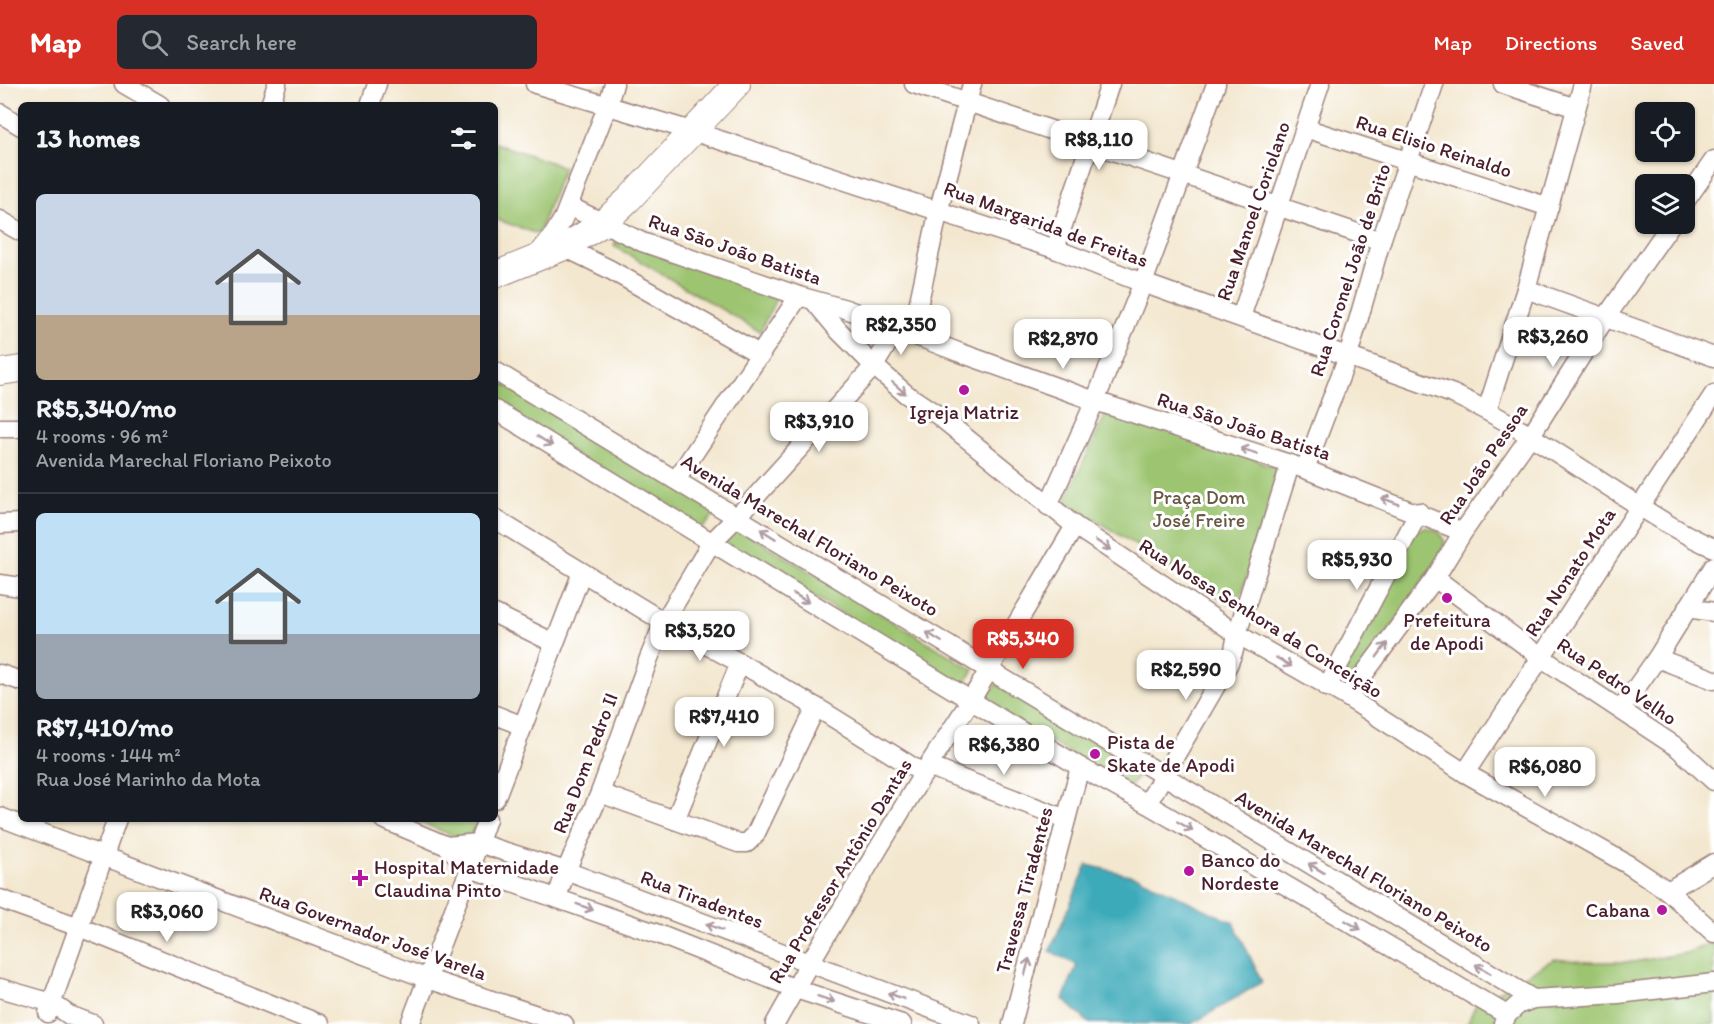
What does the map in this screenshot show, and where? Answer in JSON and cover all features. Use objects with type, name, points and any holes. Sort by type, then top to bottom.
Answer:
[{"type":"highway","points":[[498,274],[564,247],[602,224],[695,132],[737,84]]},
{"type":"highway","points":[[0,359],[18,359]]},
{"type":"highway","points":[[0,372],[18,369]]},
{"type":"street","points":[[124,84],[155,102]]},
{"type":"street","points":[[271,102],[277,84]]},
{"type":"street","points":[[371,102],[377,84]]},
{"type":"street","name":"Rua Margarida de Freitas","points":[[535,84],[939,209],[1348,356],[1410,376],[1487,410],[1531,435],[1678,530],[1714,548]]},
{"type":"street","points":[[532,259],[554,234],[569,206],[614,84]]},
{"type":"street","points":[[914,84],[969,92],[1090,142],[1381,241]]},
{"type":"street","points":[[1048,506],[1095,401],[1143,283],[1216,84]]},
{"type":"street","name":"Rua Manoel Coriolano","points":[[1241,317],[1320,84]]},
{"type":"street","name":"Rua Coronel João de Brito","points":[[1148,804],[1234,650],[1237,634],[1297,467],[1348,356],[1381,241],[1434,84]]},
{"type":"street","points":[[1503,84],[1576,108]]},
{"type":"street","points":[[1487,410],[1526,289],[1583,84]]},
{"type":"street","points":[[1055,249],[1110,85]]},
{"type":"street","name":"Rua Dom Pedro II","points":[[557,897],[600,793],[664,622],[711,543],[905,331],[969,92]]},
{"type":"street","points":[[0,113],[18,124]]},
{"type":"street","name":"Rua Elisio Reinaldo","points":[[1305,128],[1550,207]]},
{"type":"street","points":[[1695,187],[1714,160]]},
{"type":"street","name":"Rua São João Batista","points":[[569,206],[642,242],[806,298],[846,309],[1095,401],[1297,467],[1419,512],[1463,532]]},
{"type":"street","points":[[0,220],[18,230]]},
{"type":"street","name":"Rua João Pessoa","points":[[1347,697],[1435,578],[1463,532],[1531,435],[1606,317],[1664,234]]},
{"type":"street","points":[[564,247],[609,269],[761,355]]},
{"type":"street","points":[[1526,289],[1714,357]]},
{"type":"street","points":[[676,480],[761,355],[806,298]]},
{"type":"street","name":"Rua Nossa Senhora da Conceição","points":[[806,298],[874,366],[906,394],[939,416],[1075,526],[1237,634],[1347,697],[1465,773],[1629,865],[1668,891],[1714,933]]},
{"type":"street","name":"Avenida Marechal Floriano Peixoto","points":[[498,373],[1533,999]]},
{"type":"street","name":"Rua Nonato Mota","points":[[1465,773],[1714,394]]},
{"type":"street","points":[[498,412],[1080,767],[1148,804],[1505,1020],[1518,1005],[1533,999],[1618,994],[1714,982]]},
{"type":"street","points":[[0,428],[18,428]]},
{"type":"street","points":[[1327,687],[1419,512]]},
{"type":"street","points":[[498,521],[664,622],[926,770],[1066,819]]},
{"type":"street","points":[[0,524],[18,524]]},
{"type":"street","name":"Rua Professor Antônio Dantas","points":[[775,1024],[808,964],[1075,526]]},
{"type":"street","points":[[1621,709],[1657,658],[1714,566]]},
{"type":"street","points":[[498,791],[582,572]]},
{"type":"street","name":"Rua Pedro Velho","points":[[1435,578],[1542,658],[1678,748],[1714,781]]},
{"type":"street","points":[[0,584],[18,587]]},
{"type":"street","points":[[1687,608],[1714,612]]},
{"type":"street","points":[[498,615],[554,643]]},
{"type":"street","points":[[1657,658],[1714,680]]},
{"type":"street","points":[[675,820],[740,663]]},
{"type":"street","points":[[0,674],[18,680]]},
{"type":"street","points":[[600,793],[738,843],[745,843],[755,835],[816,707]]},
{"type":"street","points":[[498,717],[523,726]]},
{"type":"street","name":"Travessa Tiradentes","points":[[1012,1024],[1080,767]]},
{"type":"street","name":"Rua Governador José Varela","points":[[0,817],[428,979],[564,1024]]},
{"type":"street","points":[[50,1008],[116,822]]},
{"type":"street","name":"Rua Tiradentes","points":[[390,822],[447,846],[470,868],[658,934],[796,989],[902,1024]]},
{"type":"street","points":[[410,1024],[486,822]]},
{"type":"street","name":"Rua Tiradentes","points":[[447,846],[478,843],[566,871],[971,1024]]},
{"type":"street","points":[[1668,891],[1714,863]]},
{"type":"street","points":[[0,899],[78,927],[320,1024]]},
{"type":"street","points":[[658,934],[666,909]]},
{"type":"street","points":[[0,988],[93,1024]]},
{"type":"street","points":[[0,1000],[50,1008]]},
{"type":"green space","points":[[498,144],[564,167],[538,234],[498,220]]},
{"type":"green space","points":[[618,236],[776,299],[760,332],[614,246]]},
{"type":"green space","points":[[498,381],[718,511],[700,531],[498,407]]},
{"type":"green space","name":"Praça Dom José Freire","points":[[1109,408],[1284,470],[1236,608],[1065,501]]},
{"type":"green space","points":[[734,526],[974,670],[963,686],[721,541]]},
{"type":"green space","points":[[1425,527],[1438,531],[1445,542],[1439,558],[1355,680],[1346,679],[1341,673],[1414,532]]},
{"type":"green space","points":[[996,684],[1143,768],[1130,788],[983,703]]},
{"type":"green space","points":[[419,822],[476,822],[469,842]]},
{"type":"green space","points":[[1714,942],[1714,1024],[1467,1024],[1476,1004],[1554,959],[1633,962],[1686,953]]},
{"type":"water","points":[[1087,865],[1138,877],[1234,923],[1262,982],[1192,1024],[1089,1023],[1063,999],[1077,965],[1050,951]]},
{"type":"place","name":"Igreja Matriz","points":[[964,390]]},
{"type":"place","name":"Prefeitura de Apodi","points":[[1447,598]]},
{"type":"place","name":"Pista de Skate de Apodi","points":[[1095,754]]},
{"type":"place","name":"Banco do Nordeste","points":[[1189,871]]},
{"type":"place","name":"Hospital Maternidade Claudina Pinto","points":[[360,878]]},
{"type":"place","name":"Cabana","points":[[1662,910]]}]
